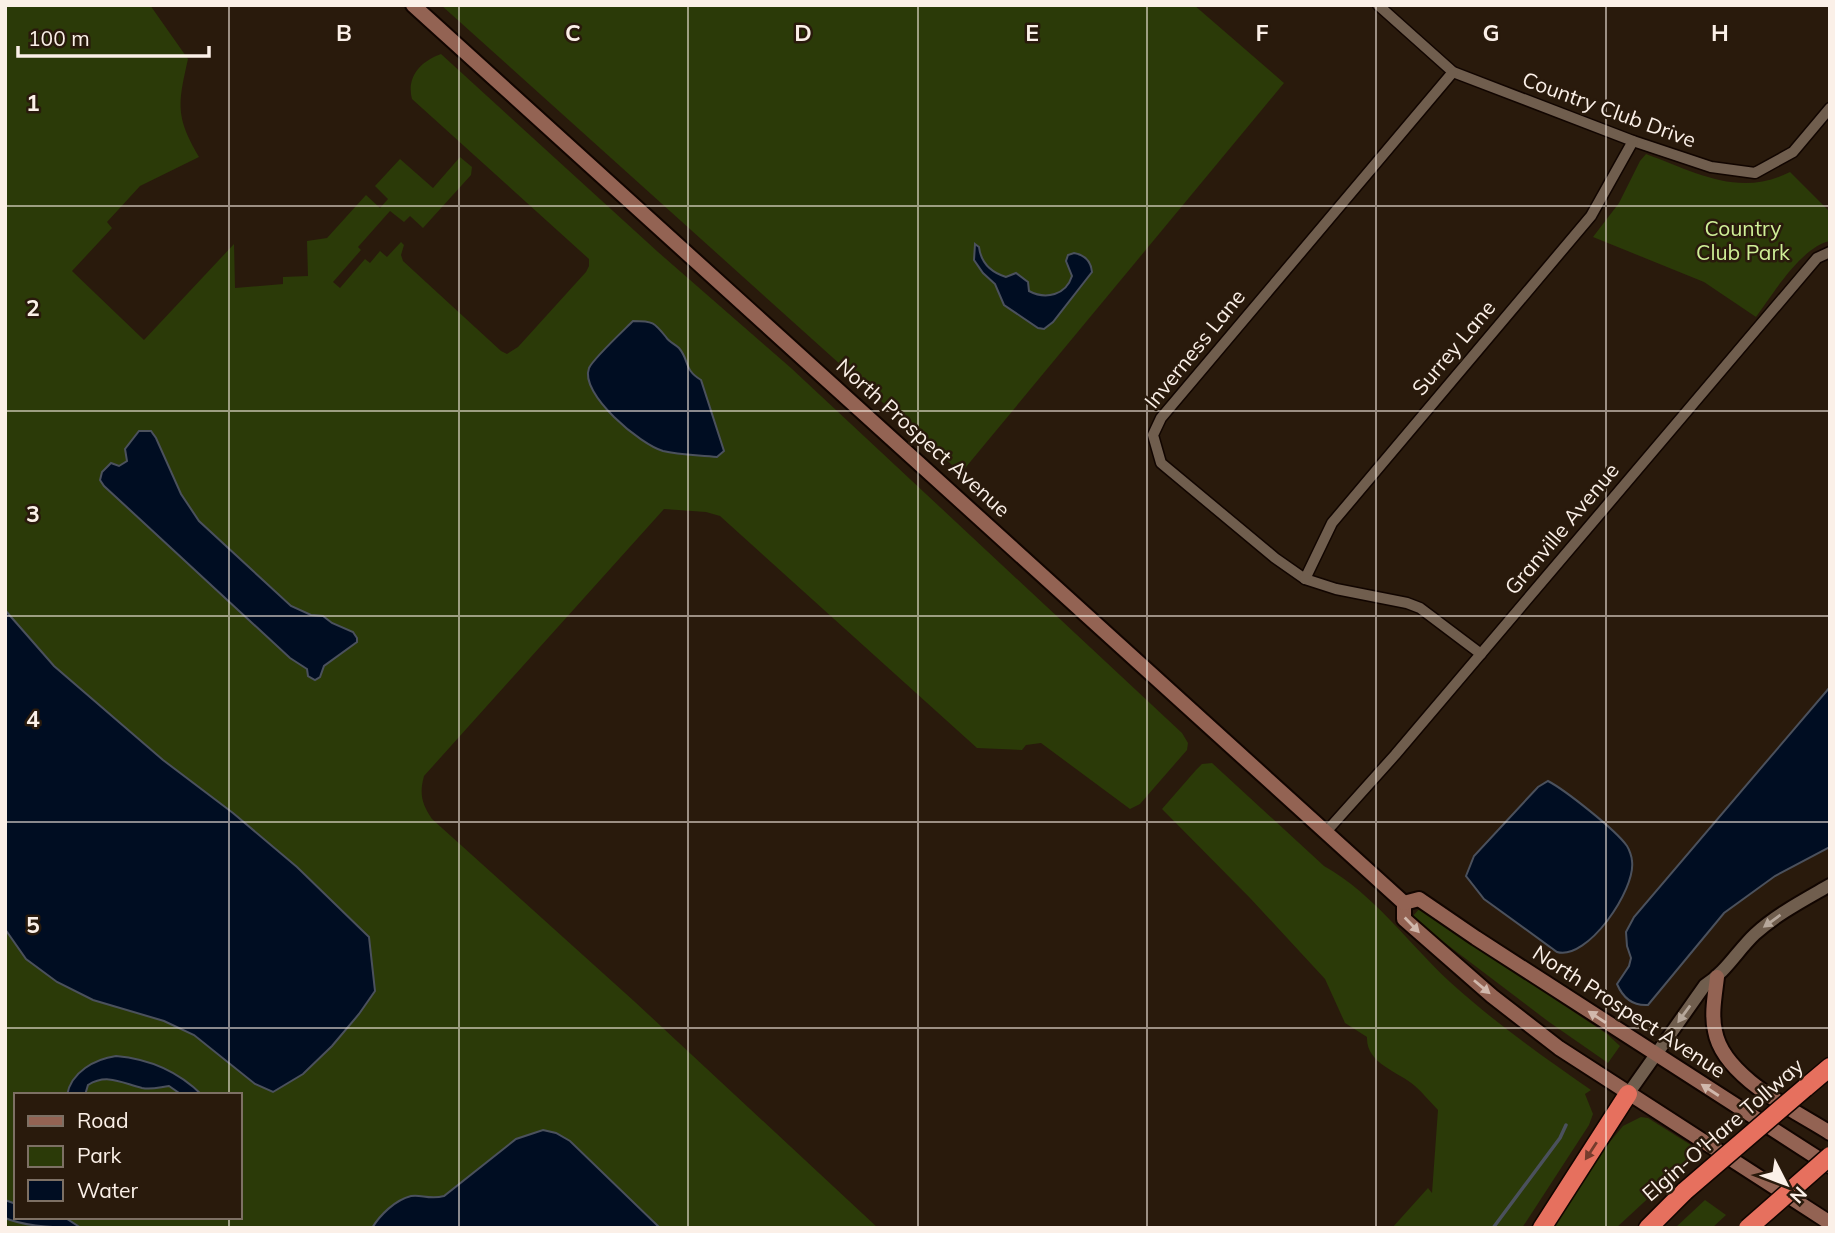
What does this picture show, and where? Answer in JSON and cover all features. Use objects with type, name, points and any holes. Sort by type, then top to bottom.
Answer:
[{"type":"highway","name":"Elgin-O'Hare Tollway","points":[[1648,1228],[1685,1191],[1830,1067]]},
{"type":"highway","points":[[1542,1228],[1628,1094]]},
{"type":"highway","points":[[1748,1228],[1830,1156]]},
{"type":"main road","name":"North Prospect Avenue","points":[[413,5],[1404,903],[1404,919],[1457,966],[1543,1036],[1628,1094],[1830,1223]]},
{"type":"main road","name":"North Prospect Avenue","points":[[1404,903],[1419,899],[1830,1166]]},
{"type":"main road","points":[[1717,978],[1715,1032],[1720,1047],[1729,1060],[1757,1086],[1830,1133]]},
{"type":"street","name":"Country Club Drive","points":[[1378,5],[1452,72],[1633,141],[1711,167],[1755,173],[1793,152],[1830,108]]},
{"type":"street","name":"Inverness Lane","points":[[1452,72],[1161,418],[1153,435],[1161,463],[1275,558],[1305,579],[1336,589],[1420,608],[1481,654]]},
{"type":"street","name":"Surrey Lane","points":[[1305,579],[1332,523],[1591,216],[1633,141]]},
{"type":"street","name":"Granville Avenue","points":[[1325,833],[1395,755],[1817,258],[1830,252]]},
{"type":"street","points":[[1628,1094],[1705,985],[1717,978],[1754,935],[1771,921],[1830,885]]},
{"type":"green space","points":[[5,5],[150,5],[188,59],[182,88],[182,120],[199,157],[140,186],[107,222],[112,228],[72,271],[144,340],[234,244],[235,288],[283,284],[283,277],[308,276],[307,241],[327,238],[366,195],[380,208],[388,199],[375,186],[400,159],[433,188],[460,157],[472,167],[471,175],[423,228],[410,216],[404,222],[390,211],[358,247],[361,250],[333,282],[340,288],[365,259],[370,263],[380,251],[387,257],[401,242],[404,245],[401,255],[403,261],[501,351],[507,354],[518,347],[586,272],[589,259],[412,99],[413,77],[427,61],[441,54],[658,252],[791,368],[1182,733],[1188,743],[1187,750],[1140,804],[1130,809],[1041,743],[1026,745],[1022,750],[977,748],[720,516],[706,512],[664,509],[424,776],[422,794],[432,819],[635,1002],[878,1228],[5,1228]]},
{"type":"green space","points":[[441,5],[1194,5],[1284,83],[961,473]]},
{"type":"green space","name":"Country Club Park","points":[[1646,154],[1717,180],[1753,183],[1790,172],[1830,212],[1830,241],[1819,245],[1798,262],[1756,317],[1704,282],[1593,237],[1619,203]]},
{"type":"green space","points":[[1212,763],[1324,866],[1342,877],[1375,905],[1467,997],[1591,1090],[1585,1094],[1593,1114],[1589,1125],[1522,1228],[1392,1228],[1428,1188],[1432,1193],[1438,1110],[1415,1086],[1377,1060],[1368,1046],[1367,1037],[1345,1023],[1325,979],[1162,809],[1202,764]]},
{"type":"green space","points":[[1419,909],[1607,1034],[1620,1046],[1608,1063],[1433,934],[1413,916]]},
{"type":"green space","points":[[1641,1117],[1648,1118],[1694,1147],[1683,1166],[1616,1228],[1553,1228],[1604,1149],[1623,1126]]},
{"type":"green space","points":[[1705,1200],[1726,1215],[1712,1228],[1675,1228]]},
{"type":"water","points":[[975,244],[991,270],[1006,277],[1016,273],[1028,282],[1029,291],[1035,294],[1055,294],[1065,288],[1072,276],[1066,261],[1068,255],[1074,253],[1084,257],[1092,272],[1053,322],[1044,329],[1038,328],[1004,305],[995,284],[974,260]]},
{"type":"water","points":[[633,321],[656,325],[679,348],[689,368],[701,380],[724,451],[717,457],[663,451],[653,447],[614,417],[593,391],[588,379],[589,368]]},
{"type":"water","points":[[139,431],[151,431],[156,438],[181,494],[199,521],[291,606],[311,615],[323,616],[353,632],[357,642],[324,666],[320,677],[315,680],[308,676],[307,669],[290,658],[104,486],[100,480],[102,472],[111,463],[119,466],[127,461],[125,449]]},
{"type":"water","points":[[5,610],[54,666],[163,760],[233,813],[297,867],[369,937],[375,991],[332,1046],[303,1074],[273,1092],[255,1084],[194,1035],[164,1021],[93,1000],[57,982],[26,959],[5,929]]},
{"type":"water","points":[[1830,687],[1830,847],[1775,876],[1724,913],[1648,1005],[1629,1000],[1617,984],[1629,966],[1631,958],[1626,932],[1634,917]]},
{"type":"water","points":[[1548,781],[1578,801],[1612,830],[1627,846],[1632,859],[1631,874],[1618,905],[1595,935],[1569,952],[1557,952],[1484,899],[1466,876],[1474,856],[1538,787]]},
{"type":"water","points":[[116,1056],[152,1063],[183,1079],[200,1093],[179,1093],[169,1086],[146,1089],[108,1079],[88,1085],[86,1093],[68,1093],[79,1073],[100,1060]]},
{"type":"water","points":[[543,1130],[556,1133],[570,1141],[660,1228],[372,1228],[384,1213],[399,1201],[415,1196],[444,1196],[516,1139]]},
{"type":"water","points":[[5,1200],[14,1203],[14,1219],[67,1219],[81,1228],[32,1225],[5,1218]]},
{"type":"waterway","points":[[1493,1228],[1560,1138],[1566,1125]]}]
